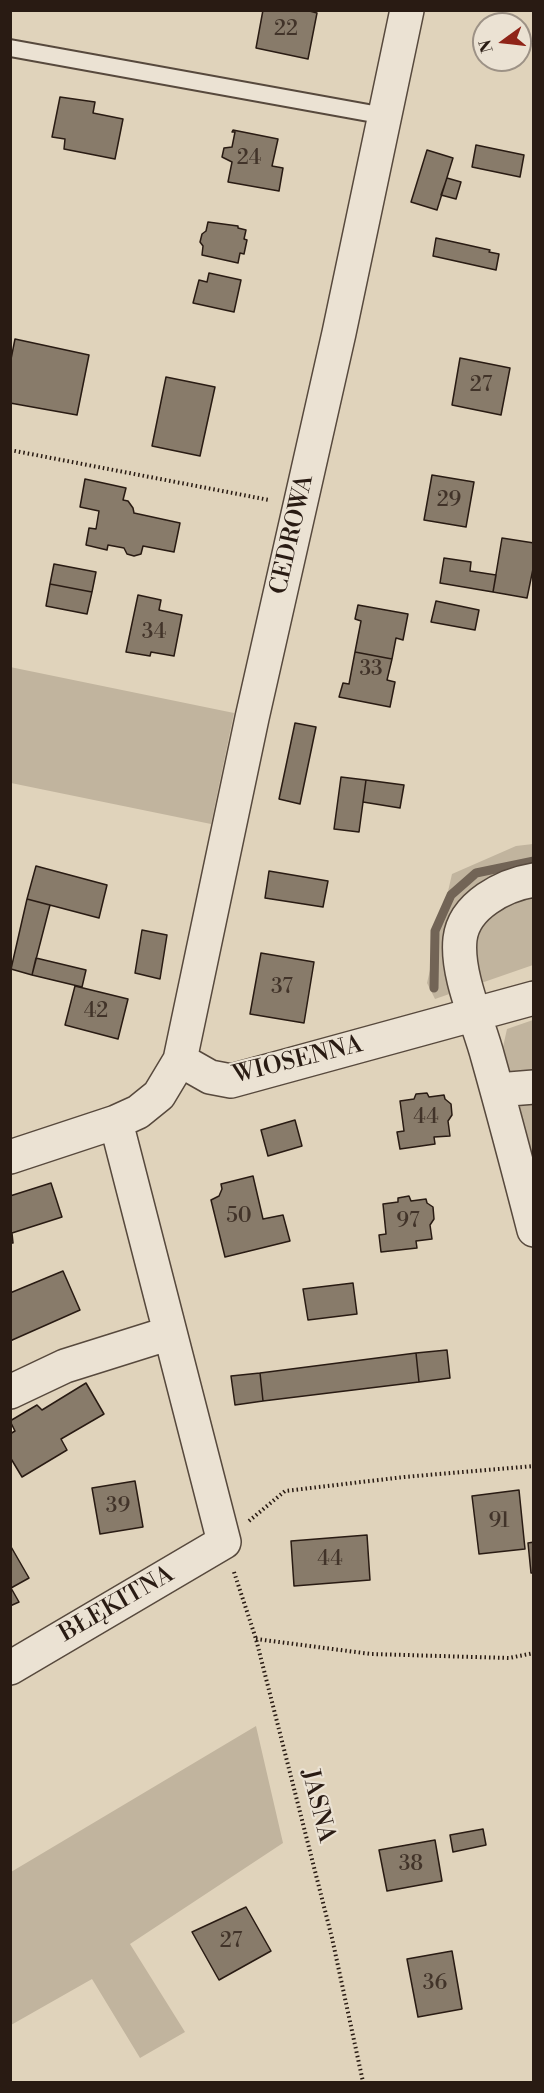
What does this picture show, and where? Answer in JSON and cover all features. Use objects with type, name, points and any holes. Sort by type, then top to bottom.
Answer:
[{"type":"street","name":"CEDROWA","points":[[180,1060],[252,718],[408,10]]},
{"type":"street","points":[[534,880],[519,883],[486,899],[470,915],[460,938],[463,982],[476,1015],[534,1230]]},
{"type":"street","name":"WIOSENNA","points":[[180,1060],[210,1077],[231,1081],[534,998]]},
{"type":"street","points":[[10,1157],[116,1122],[138,1112],[159,1095],[180,1060]]},
{"type":"street","points":[[497,1090],[534,1088]]},
{"type":"street","points":[[116,1122],[224,1542]]},
{"type":"street","points":[[10,1392],[65,1366],[170,1333]]},
{"type":"street","name":"BŁĘKITNA","points":[[10,1668],[224,1542]]},
{"type":"lane","points":[[10,48],[385,116]]},
{"type":"path","points":[[10,450],[300,506]]},
{"type":"path","points":[[224,1542],[285,1491],[404,1477],[534,1466]]},
{"type":"path","name":"JASNA","points":[[224,1542],[256,1639],[332,1938],[363,2082]]},
{"type":"path","points":[[256,1639],[371,1654],[509,1658],[534,1653]]},
{"type":"shaded area","points":[[10,667],[234,713],[211,824],[11,783]]},
{"type":"shaded area","points":[[533,844],[533,965],[435,999],[427,983],[452,874],[516,846]]},
{"type":"shaded area","points":[[533,1020],[533,1152],[528,1154],[503,1047],[507,1029]]},
{"type":"shaded area","points":[[256,1726],[283,1843],[130,1944],[185,2032],[140,2058],[92,1979],[11,2025],[11,1872]]},
{"type":"building","points":[[263,10],[306,10],[317,13],[308,59],[256,48]]},
{"type":"building","points":[[60,97],[95,102],[93,113],[123,119],[115,159],[64,149],[65,139],[52,137]]},
{"type":"building","points":[[233,130],[278,139],[272,166],[283,168],[279,191],[228,182],[232,162],[222,157],[224,148],[232,147],[235,132],[232,132]]},
{"type":"building","points":[[476,145],[524,155],[520,177],[472,167]]},
{"type":"building","points":[[427,150],[453,158],[437,210],[411,202]]},
{"type":"building","points":[[447,178],[461,182],[456,199],[441,195]]},
{"type":"building","points":[[208,222],[238,226],[246,230],[244,239],[247,240],[244,254],[240,253],[238,263],[202,255],[203,246],[200,242]]},
{"type":"building","points":[[436,238],[499,254],[496,270],[433,256]]},
{"type":"building","points":[[209,273],[241,280],[234,312],[193,303],[199,280],[207,282]]},
{"type":"building","points":[[15,339],[89,355],[77,415],[10,403],[10,364]]},
{"type":"building","points":[[460,358],[510,368],[501,415],[452,405]]},
{"type":"building","points":[[166,377],[215,387],[200,456],[152,446]]},
{"type":"building","points":[[432,475],[474,482],[466,527],[424,520]]},
{"type":"building","points":[[85,479],[126,488],[123,500],[128,501],[134,513],[180,523],[174,552],[143,546],[141,554],[134,556],[127,554],[124,548],[108,545],[107,550],[86,545],[89,528],[96,529],[99,511],[80,507]]},
{"type":"building","points":[[502,538],[534,543],[534,564],[527,598],[493,592]]},
{"type":"building","points":[[444,558],[471,562],[470,571],[496,575],[493,592],[440,583]]},
{"type":"building","points":[[54,564],[96,572],[92,592],[50,584]]},
{"type":"building","points":[[50,584],[92,592],[87,614],[46,606]]},
{"type":"building","points":[[138,595],[161,600],[159,610],[182,615],[174,656],[151,652],[150,656],[126,652]]},
{"type":"building","points":[[436,601],[479,610],[475,630],[431,622]]},
{"type":"building","points":[[358,605],[408,614],[403,640],[396,638],[392,659],[355,652],[361,621],[355,619]]},
{"type":"building","points":[[355,652],[392,659],[387,680],[395,682],[390,707],[339,697],[343,683],[349,684]]},
{"type":"building","points":[[295,723],[316,727],[300,804],[279,799]]},
{"type":"building","points":[[341,777],[366,780],[359,832],[334,829]]},
{"type":"building","points":[[366,780],[404,785],[400,808],[363,802]]},
{"type":"building","points":[[36,866],[107,885],[99,918],[27,899]]},
{"type":"building","points":[[269,871],[328,881],[323,907],[265,898]]},
{"type":"building","points":[[27,899],[50,905],[32,975],[11,969]]},
{"type":"building","points":[[142,930],[167,935],[160,979],[135,973]]},
{"type":"building","points":[[261,953],[314,962],[304,1023],[250,1014]]},
{"type":"building","points":[[36,958],[86,970],[82,987],[32,975]]},
{"type":"building","points":[[75,986],[128,999],[118,1039],[65,1025]]},
{"type":"building","points":[[427,1093],[429,1097],[444,1095],[451,1104],[452,1115],[448,1121],[450,1136],[434,1137],[435,1144],[400,1149],[397,1132],[404,1131],[400,1101],[414,1099],[416,1094]]},
{"type":"building","points":[[295,1120],[302,1146],[268,1156],[261,1130]]},
{"type":"building","points":[[253,1176],[263,1219],[283,1215],[290,1241],[225,1257],[211,1200],[219,1196],[222,1189],[221,1184]]},
{"type":"building","points":[[51,1183],[62,1217],[12,1233],[13,1243],[10,1243],[10,1196]]},
{"type":"building","points":[[409,1196],[411,1201],[426,1199],[427,1203],[433,1207],[434,1219],[430,1225],[432,1239],[416,1241],[417,1248],[381,1252],[379,1235],[386,1234],[383,1204],[398,1202],[398,1198]]},
{"type":"building","points":[[63,1271],[80,1310],[10,1341],[10,1293]]},
{"type":"building","points":[[353,1283],[357,1314],[308,1320],[303,1289]]},
{"type":"building","points":[[447,1350],[450,1378],[419,1382],[416,1353]]},
{"type":"building","points":[[416,1353],[419,1382],[263,1401],[260,1373]]},
{"type":"building","points":[[260,1373],[263,1401],[235,1405],[231,1376]]},
{"type":"building","points":[[86,1383],[104,1414],[61,1439],[67,1450],[22,1477],[10,1457],[10,1434],[15,1431],[10,1421],[37,1405],[42,1410]]},
{"type":"building","points":[[135,1481],[143,1527],[100,1534],[92,1488]]},
{"type":"building","points":[[519,1490],[525,1549],[479,1554],[472,1496]]},
{"type":"building","points":[[367,1535],[370,1580],[294,1586],[291,1541]]},
{"type":"building","points":[[534,1542],[534,1573],[531,1573],[528,1543]]},
{"type":"building","points":[[10,1545],[29,1578],[11,1588],[19,1602],[10,1606]]},
{"type":"building","points":[[483,1829],[486,1845],[453,1852],[450,1835]]},
{"type":"building","points":[[435,1840],[442,1881],[387,1891],[379,1850]]},
{"type":"building","points":[[246,1907],[271,1951],[219,1980],[192,1932]]},
{"type":"building","points":[[452,1951],[462,2009],[418,2017],[407,1959]]},
{"type":"waterway","points":[[434,988],[435,931],[451,895],[476,873],[534,861]]}]
